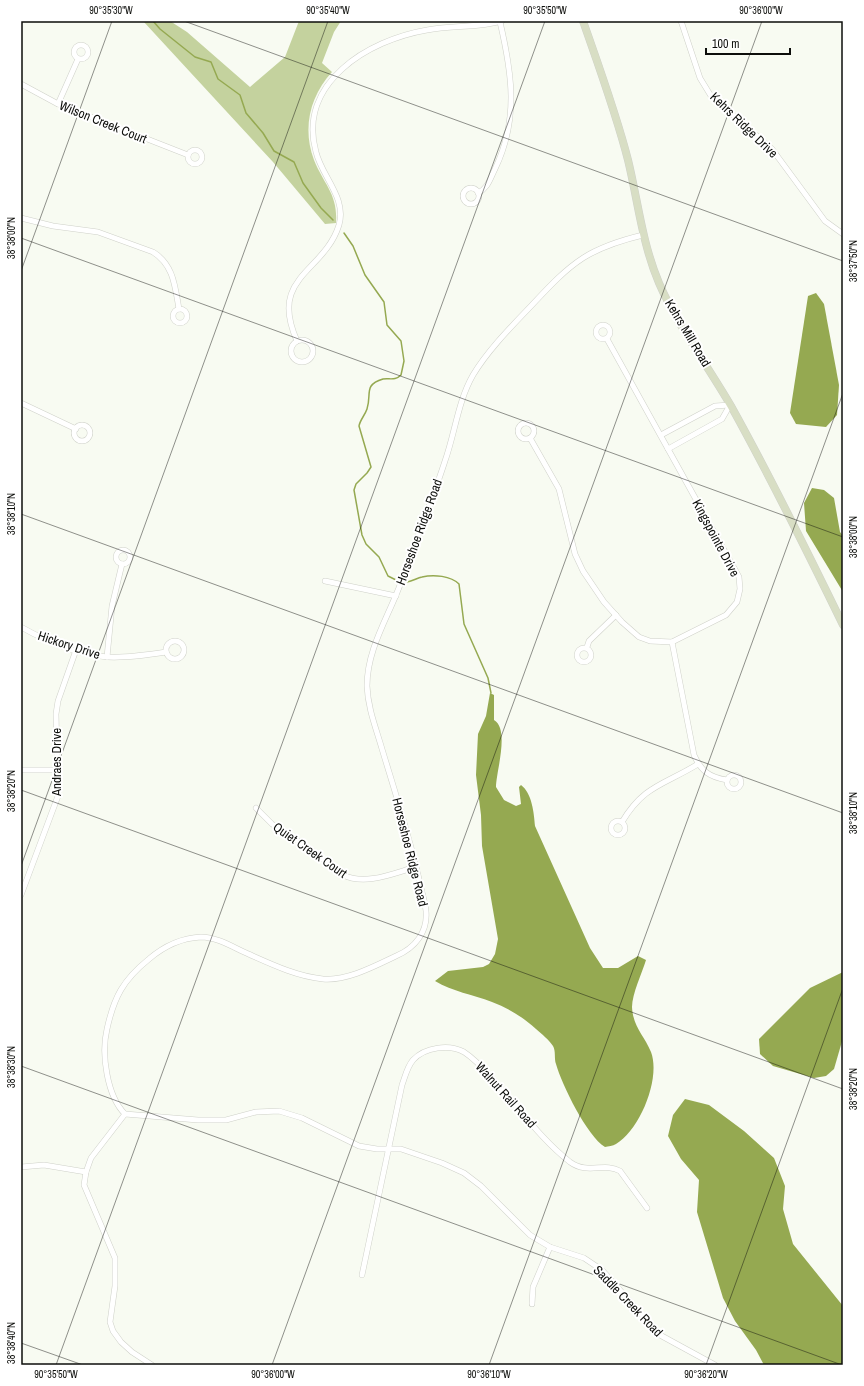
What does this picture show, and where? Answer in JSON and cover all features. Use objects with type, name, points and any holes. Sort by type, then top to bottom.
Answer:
[{"type":"main road","name":"Kehrs Mill Road","points":[[583,21],[626,152],[643,235],[652,265],[667,300],[730,405],[770,478],[843,625]]},
{"type":"street","points":[[297,341],[290,326],[288,314],[292,292],[301,275],[330,242],[338,226],[341,212],[336,193],[316,154],[312,137],[313,117],[322,92],[329,82],[345,66],[371,50],[396,38],[432,29],[478,26],[501,21],[510,66],[512,91],[510,116],[499,160],[484,190],[478,193]]},
{"type":"street","name":"Kehrs Ridge Drive","points":[[681,21],[700,78],[711,96],[772,149],[825,221],[843,234]]},
{"type":"street","points":[[58,104],[78,59]]},
{"type":"street","name":"Wilson Creek Court","points":[[21,84],[58,104],[188,155]]},
{"type":"street","points":[[21,218],[53,226],[98,232],[153,252],[160,257],[170,271],[178,309]]},
{"type":"street","name":"Horseshoe Ridge Road","points":[[125,1114],[119,1108],[110,1092],[105,1038],[111,1011],[120,989],[140,966],[160,950],[177,942],[205,938],[218,941],[272,965],[326,979],[349,976],[400,955],[417,942],[425,923],[426,912],[416,867],[381,744],[372,720],[367,686],[369,668],[375,643],[396,596],[446,461],[466,389],[474,374],[497,343],[561,275],[594,252],[617,242],[643,235]]},
{"type":"street","name":"Kingspointe Drive","points":[[530,438],[559,489],[575,554],[583,571],[604,602],[639,637],[650,641],[672,642],[726,615],[734,608],[740,590],[739,577],[607,339]]},
{"type":"street","points":[[297,341],[307,341],[312,345],[312,354],[308,360],[301,362],[292,356],[292,346],[297,341]]},
{"type":"street","points":[[21,404],[76,429]]},
{"type":"street","points":[[661,435],[715,406],[730,405]]},
{"type":"street","points":[[668,449],[722,419],[730,405]]},
{"type":"street","points":[[107,657],[112,606],[122,564]]},
{"type":"street","points":[[325,581],[396,596]]},
{"type":"street","points":[[586,647],[589,641],[616,615]]},
{"type":"street","name":"Hickory Drive","points":[[21,628],[76,650],[107,657],[129,657],[166,652]]},
{"type":"street","points":[[672,642],[694,755],[698,764],[709,775],[727,780]]},
{"type":"street","name":"Andraes Drive","points":[[21,895],[56,802],[56,714],[58,700],[76,650]]},
{"type":"street","points":[[622,822],[629,810],[645,793],[698,764]]},
{"type":"street","points":[[21,770],[57,770]]},
{"type":"street","name":"Quiet Creek Court","points":[[256,808],[272,824],[306,846],[343,875],[350,878],[360,880],[369,879],[416,867]]},
{"type":"street","name":"Walnut Rail Road","points":[[362,1275],[390,1148],[402,1085],[413,1060],[429,1050],[441,1047],[452,1048],[463,1052],[478,1063],[561,1154],[572,1163],[588,1169],[613,1167],[620,1170],[647,1208]]},
{"type":"street","name":"Saddle Creek Road","points":[[125,1114],[198,1120],[226,1120],[256,1112],[279,1111],[302,1118],[359,1146],[377,1149],[401,1149],[432,1159],[464,1172],[499,1202],[530,1235],[550,1247],[584,1258],[602,1270],[660,1335],[714,1365]]},
{"type":"street","points":[[125,1114],[91,1158],[86,1172],[84,1185],[100,1220],[116,1264],[115,1286],[110,1322],[113,1331],[121,1342],[132,1352],[152,1365]]},
{"type":"street","points":[[21,1167],[44,1165],[86,1172]]},
{"type":"street","points":[[532,1304],[533,1287],[550,1247]]},
{"type":"shaded area","points":[[143,21],[170,21],[187,32],[250,87],[285,57],[299,21],[341,21],[334,32],[322,63],[332,72],[324,81],[313,102],[309,124],[310,148],[318,169],[333,197],[336,223],[325,224],[273,162]]},
{"type":"shaded area","points":[[816,293],[824,304],[839,385],[837,415],[826,427],[796,424],[790,413],[808,296]]},
{"type":"shaded area","points":[[812,488],[824,490],[834,498],[840,532],[843,536],[843,592],[806,531],[804,503]]},
{"type":"shaded area","points":[[490,693],[494,695],[494,720],[499,725],[502,741],[496,787],[504,800],[516,806],[521,804],[519,787],[521,785],[528,793],[532,804],[535,826],[590,948],[603,968],[618,968],[638,956],[646,960],[635,990],[632,1007],[634,1020],[651,1052],[653,1075],[651,1089],[640,1116],[633,1127],[625,1137],[612,1146],[605,1147],[598,1141],[583,1121],[569,1097],[559,1073],[555,1062],[553,1046],[543,1035],[521,1017],[504,1007],[485,999],[449,988],[435,981],[448,971],[483,967],[489,964],[495,954],[498,939],[482,846],[481,815],[476,775],[478,734],[486,716]]},
{"type":"shaded area","points":[[843,972],[843,1038],[834,1069],[826,1076],[814,1078],[773,1066],[760,1054],[759,1039],[810,988]]},
{"type":"shaded area","points":[[685,1099],[709,1105],[744,1131],[774,1158],[785,1186],[783,1209],[793,1244],[843,1306],[843,1365],[764,1365],[756,1350],[735,1321],[723,1298],[697,1212],[699,1180],[681,1159],[668,1136],[673,1115]]},
{"type":"waterway","points":[[153,21],[160,29],[195,57],[211,62],[218,79],[240,95],[246,113],[263,133],[274,151],[294,162],[303,183],[321,208],[333,220]]},
{"type":"waterway","points":[[344,233],[353,246],[365,275],[384,302],[387,325],[401,341],[404,361],[401,375],[395,379],[383,379],[377,381],[370,387],[367,409],[359,426],[371,467],[356,484],[354,490],[362,535],[366,544],[379,557],[388,576],[398,581]]},
{"type":"waterway","points":[[407,582],[422,577],[437,576],[447,577],[459,584],[464,624],[488,678],[491,693]]}]
